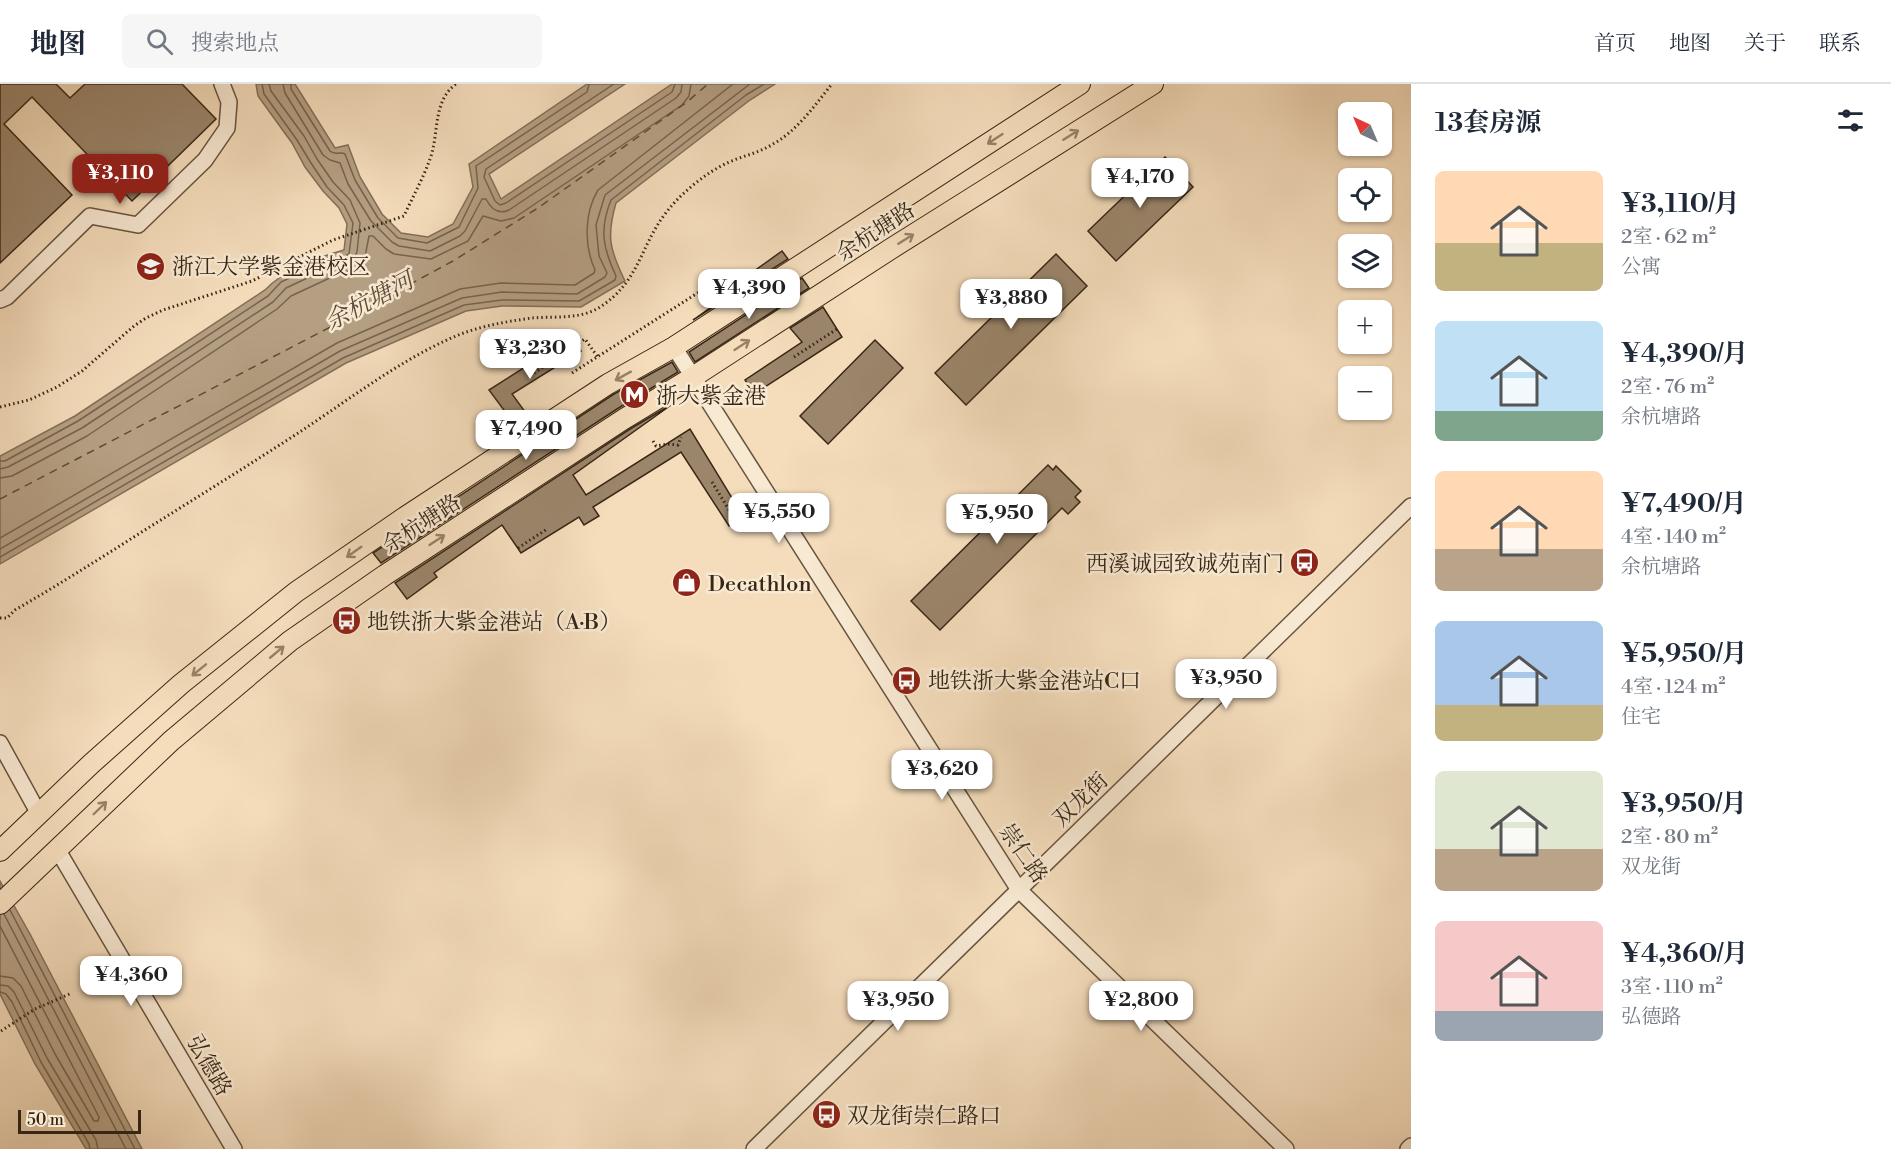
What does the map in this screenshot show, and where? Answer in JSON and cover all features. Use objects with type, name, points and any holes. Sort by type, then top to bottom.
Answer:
[{"type":"main road","name":"余杭塘路","points":[[3,849],[91,764],[181,684],[296,592],[405,516],[608,384],[674,347],[1080,84]]},
{"type":"main road","name":"余杭塘路","points":[[0,904],[171,741],[290,641],[385,575],[624,419],[1153,84]]},
{"type":"street","points":[[0,300],[7,297],[90,216],[138,225],[205,160],[227,128],[230,102],[222,84]]},
{"type":"street","name":"崇仁路","points":[[674,347],[1019,890],[1286,1149]]},
{"type":"street","name":"双龙街","points":[[754,1149],[1411,506]]},
{"type":"street","points":[[0,743],[39,814]]},
{"type":"street","name":"弘德路","points":[[57,849],[234,1149]]},
{"type":"path","points":[[0,407],[29,400],[57,387],[82,371],[146,318],[163,310],[252,281],[333,240],[404,216],[431,156],[439,110],[447,91],[456,84]]},
{"type":"path","points":[[0,618],[7,618],[15,610],[281,444],[405,362],[448,339],[473,329],[501,323],[581,315],[598,309],[629,281],[666,213],[687,192],[707,174],[772,145],[789,134],[832,84]]},
{"type":"path","points":[[572,373],[718,280],[721,284]]},
{"type":"path","points":[[794,357],[837,330]]},
{"type":"path","points":[[534,372],[585,339],[598,358]]},
{"type":"path","points":[[653,441],[656,446],[678,445],[681,437]]},
{"type":"path","points":[[712,482],[734,518]]},
{"type":"path","points":[[518,548],[547,529]]},
{"type":"path","points":[[1,1031],[35,1009],[72,993]]},
{"type":"water","name":"余杭塘河","points":[[256,84],[295,84],[335,148],[348,145],[360,177],[382,214],[401,233],[428,237],[453,224],[473,187],[469,164],[587,84],[625,84],[489,174],[501,199],[672,84],[775,84],[750,100],[616,203],[611,225],[611,243],[625,281],[581,307],[502,306],[466,311],[346,363],[0,564],[0,456],[75,416],[265,290],[291,270],[344,250],[347,224],[339,208],[305,167],[292,143],[258,96]]},
{"type":"water","points":[[0,881],[142,1149],[86,1149],[35,1064],[0,994]]},
{"type":"building","points":[[0,84],[56,84],[70,98],[85,84],[182,84],[216,119],[132,201],[32,97],[4,124],[72,195],[0,263]]},
{"type":"building","points":[[1165,157],[1193,187],[1116,261],[1088,231]]},
{"type":"building","points":[[782,251],[788,259],[693,320],[752,278],[750,274]]},
{"type":"building","points":[[1056,254],[1087,286],[966,405],[935,373]]},
{"type":"building","points":[[802,278],[809,288],[695,362],[689,352]]},
{"type":"building","points":[[823,307],[842,337],[754,394],[745,380],[802,342],[790,328]]},
{"type":"building","points":[[572,337],[581,351],[512,394],[531,420],[518,429],[489,390]]},
{"type":"building","points":[[875,340],[903,368],[828,444],[800,416]]},
{"type":"building","points":[[672,362],[678,372],[617,409],[381,563],[373,553],[614,394]]},
{"type":"building","points":[[674,403],[573,475],[586,495],[690,429],[743,516],[729,526],[681,452],[593,507],[599,516],[584,525],[579,517],[521,553],[502,525],[434,573],[437,577],[407,599],[395,583],[630,429]]},
{"type":"building","points":[[1048,465],[1053,470],[1056,466],[1081,491],[1075,497],[1080,502],[1068,514],[1062,508],[940,630],[911,601]]},
{"type":"ferry route","points":[[0,499],[453,261],[538,208],[687,102],[708,84]]},
{"type":"place","name":"浙江大学紫金港校区","points":[[151,266]]},
{"type":"place","name":"浙大紫金港","points":[[635,395]]},
{"type":"place","name":"西溪诚园致诚苑南门","points":[[1305,563]]},
{"type":"place","name":"Decathlon","points":[[687,583]]},
{"type":"place","name":"地铁浙大紫金港站（A·B）","points":[[346,621]]},
{"type":"place","name":"地铁浙大紫金港站C口","points":[[907,680]]},
{"type":"place","name":"双龙街崇仁路口","points":[[826,1115]]}]
